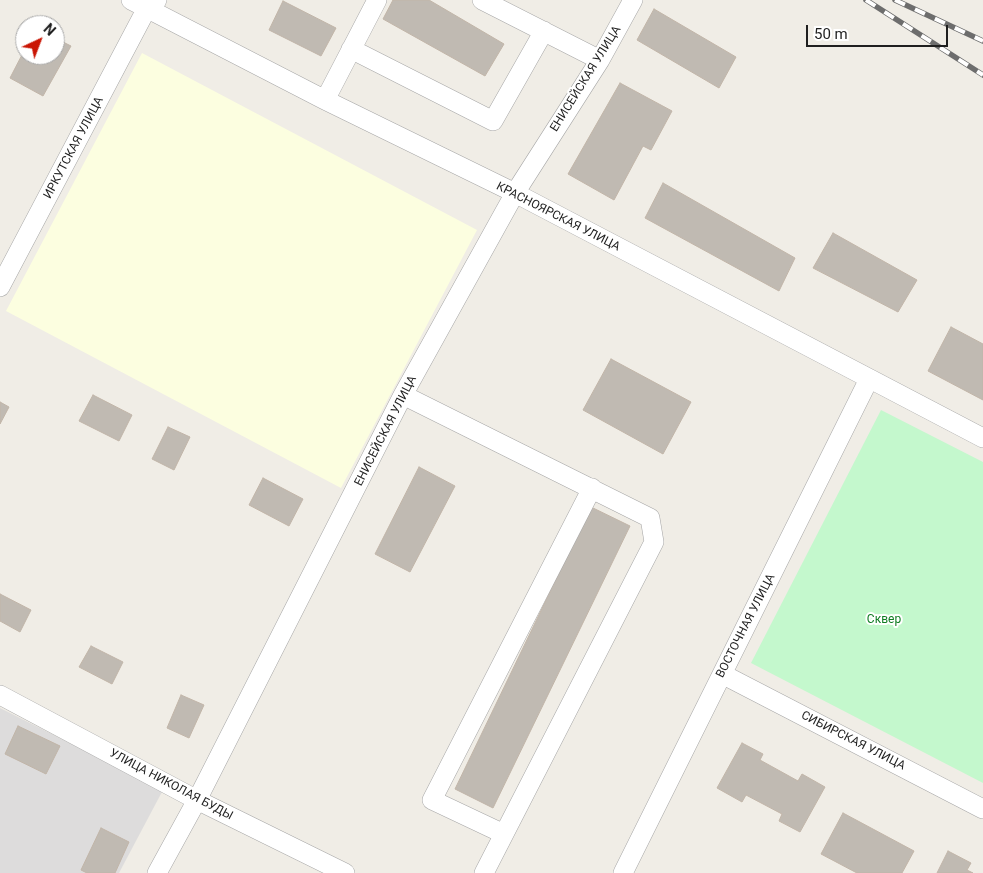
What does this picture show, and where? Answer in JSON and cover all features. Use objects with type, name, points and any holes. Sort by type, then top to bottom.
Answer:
[{"type":"street","points":[[325,100],[377,0]]},
{"type":"street","points":[[482,0],[600,60]]},
{"type":"street","name":"ЕНИСЕЙСКАЯ УЛИЦА","points":[[157,873],[197,800],[403,395],[515,193],[600,60],[634,0]]},
{"type":"street","name":"КРАСНОЯРСКАЯ УЛИЦА","points":[[145,3],[325,100],[515,193],[983,438]]},
{"type":"street","name":"ИРКУТСКАЯ УЛИЦА","points":[[0,288],[145,3]]},
{"type":"street","points":[[351,49],[493,121],[544,32]]},
{"type":"street","name":"ВОСТОЧНАЯ УЛИЦА","points":[[623,873],[869,380]]},
{"type":"street","points":[[403,395],[650,518],[654,542],[484,873]]},
{"type":"street","points":[[504,834],[432,800],[592,488]]},
{"type":"street","name":"СИБИРСКАЯ УЛИЦА","points":[[722,674],[983,809]]},
{"type":"street","name":"УЛИЦА НИКОЛАЯ БУДЫ","points":[[0,695],[197,800],[345,873]]},
{"type":"shaded area","points":[[142,53],[477,230],[341,488],[6,311]]},
{"type":"shaded area","points":[[0,708],[163,790],[119,873],[0,873]]},
{"type":"green space","name":"Сквер","points":[[881,410],[983,462],[983,783],[751,663]]},
{"type":"building","points":[[393,0],[429,0],[504,44],[485,76],[383,19]]},
{"type":"building","points":[[283,1],[336,28],[321,56],[269,30]]},
{"type":"building","points":[[654,9],[736,57],[719,88],[637,40]]},
{"type":"building","points":[[65,43],[71,46],[65,57]]},
{"type":"building","points":[[17,65],[60,65],[43,96],[10,78]]},
{"type":"building","points":[[620,83],[672,111],[651,150],[643,146],[614,200],[568,174]]},
{"type":"building","points":[[663,183],[795,258],[779,291],[645,218]]},
{"type":"building","points":[[833,233],[917,280],[898,312],[813,268]]},
{"type":"building","points":[[951,327],[983,344],[983,400],[928,371]]},
{"type":"building","points":[[611,359],[691,402],[663,454],[583,410]]},
{"type":"building","points":[[93,395],[132,415],[119,441],[79,421]]},
{"type":"building","points":[[0,402],[9,407],[0,424]]},
{"type":"building","points":[[168,427],[190,437],[174,470],[152,459]]},
{"type":"building","points":[[419,467],[455,486],[410,572],[375,554]]},
{"type":"building","points":[[263,478],[303,499],[289,526],[249,505]]},
{"type":"building","points":[[591,507],[630,526],[493,808],[455,789]]},
{"type":"building","points":[[0,594],[31,610],[20,632],[0,621]]},
{"type":"building","points":[[91,646],[123,662],[112,684],[79,667]]},
{"type":"building","points":[[181,695],[204,705],[189,738],[167,728]]},
{"type":"building","points":[[18,726],[60,746],[46,774],[5,754]]},
{"type":"building","points":[[742,743],[763,754],[760,760],[798,781],[802,774],[825,787],[800,832],[779,821],[782,814],[746,795],[742,802],[717,788]]},
{"type":"building","points":[[843,813],[914,851],[902,873],[857,873],[821,854]]},
{"type":"building","points":[[101,828],[129,842],[115,873],[87,873],[81,870]]},
{"type":"building","points":[[948,851],[971,863],[967,870],[973,873],[937,873]]},
{"type":"railway","points":[[866,0],[983,75]]},
{"type":"railway","points":[[895,0],[983,41]]}]
